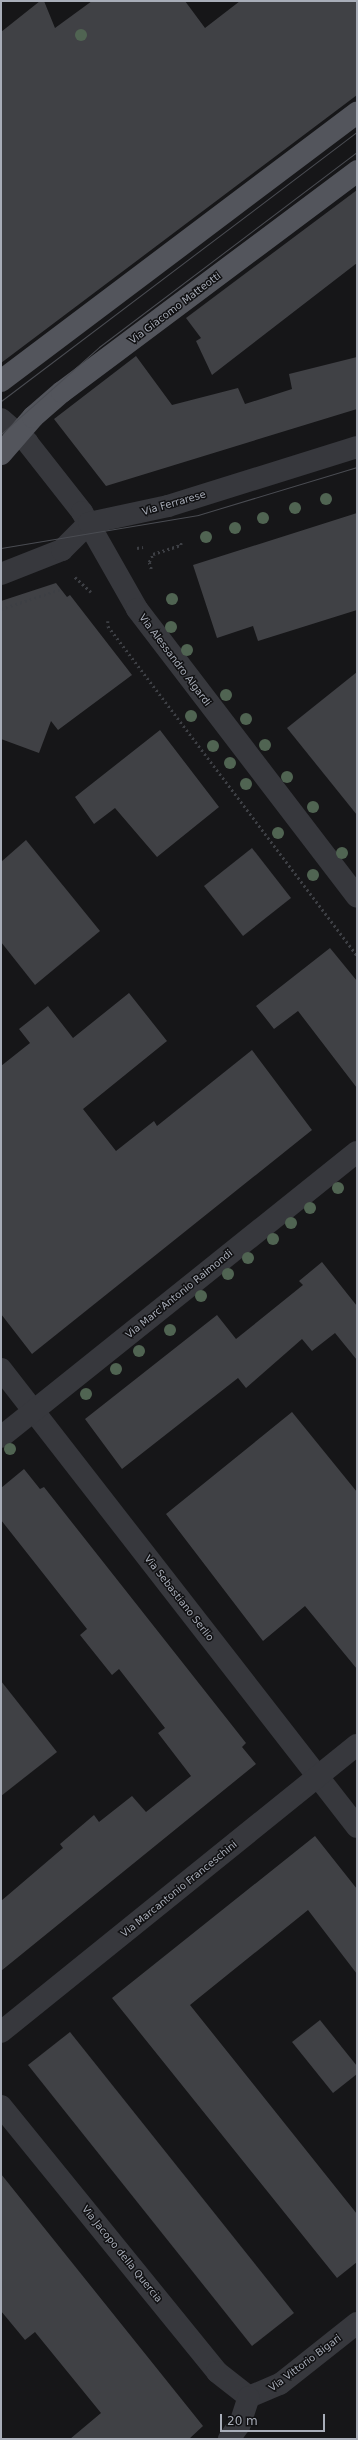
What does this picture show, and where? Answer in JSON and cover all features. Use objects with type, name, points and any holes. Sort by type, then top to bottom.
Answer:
[{"type":"main road","points":[[1,381],[357,113]]},
{"type":"main road","name":"Via Giacomo Matteotti","points":[[1,454],[18,434],[62,392],[357,170]]},
{"type":"street","name":"Via Alessandro Algardi","points":[[1,419],[18,434],[89,523],[137,609],[357,897]]},
{"type":"street","name":"Via Ferrarese","points":[[89,523],[168,506],[357,447]]},
{"type":"street","points":[[1,574],[62,550],[89,523]]},
{"type":"street","name":"Via Marc'Antonio Raimondi","points":[[1,1437],[357,1152]]},
{"type":"street","name":"Via Sebastiano Serlio","points":[[1,1369],[357,1827]]},
{"type":"street","name":"Via Marcantonio Franceschini","points":[[1,2032],[357,1745]]},
{"type":"street","name":"Via Jacopo della Quercia","points":[[1,2106],[217,2372],[249,2397]]},
{"type":"street","name":"Via Vittorio Bigari","points":[[249,2397],[280,2384],[357,2322]]},
{"type":"street","points":[[229,2439],[240,2424],[249,2397]]},
{"type":"path","points":[[79,580],[93,595]]},
{"type":"path","points":[[1,609],[61,589]]},
{"type":"path","points":[[109,615],[108,626],[357,955]]},
{"type":"building","points":[[40,1],[44,1],[55,28],[92,1],[185,1],[205,28],[240,1],[357,1],[357,95],[1,363],[1,32]]},
{"type":"building","points":[[357,190],[357,263],[212,375],[196,341],[201,338],[186,318]]},
{"type":"building","points":[[136,356],[172,405],[238,388],[245,404],[292,389],[289,374],[357,357],[357,409],[106,486],[54,419]]},
{"type":"building","points":[[357,513],[357,610],[258,641],[253,626],[217,638],[193,565]]},
{"type":"building","points":[[56,583],[67,597],[70,595],[132,675],[58,730],[51,721],[39,753],[1,739],[1,601]]},
{"type":"building","points":[[357,672],[357,815],[287,728]]},
{"type":"building","points":[[160,730],[219,807],[157,857],[115,808],[94,824],[75,797]]},
{"type":"building","points":[[26,840],[100,931],[35,985],[1,942],[1,862]]},
{"type":"building","points":[[252,848],[291,898],[243,936],[204,886]]},
{"type":"building","points":[[330,948],[357,981],[357,1088],[298,1011],[274,1029],[256,1006]]},
{"type":"building","points":[[129,993],[167,1041],[83,1109],[116,1151],[154,1121],[157,1126],[252,1050],[312,1130],[32,1354],[1,1314],[1,1066],[30,1043],[19,1029],[48,1006],[73,1038]]},
{"type":"building","points":[[322,1262],[357,1306],[357,1360],[335,1333],[312,1351],[302,1339],[246,1388],[238,1378],[122,1469],[85,1419],[217,1315],[236,1339],[303,1285],[299,1281]]},
{"type":"building","points":[[292,1412],[357,1492],[357,1669],[305,1606],[263,1641],[166,1514]]},
{"type":"building","points":[[24,1469],[40,1489],[44,1487],[246,1743],[242,1747],[256,1764],[1,1971],[1,1901],[63,1848],[60,1844],[94,1815],[99,1822],[132,1796],[146,1812],[191,1776],[158,1733],[165,1728],[119,1669],[112,1675],[80,1635],[87,1629],[1,1520],[1,1488]]},
{"type":"building","points":[[1,1681],[57,1752],[1,1796]]},
{"type":"building","points":[[315,1836],[357,1889],[357,1974],[308,1910],[190,2005],[357,2214],[357,2262],[337,2278],[112,1998]]},
{"type":"building","points":[[320,2020],[357,2066],[357,2074],[333,2093],[292,2042]]},
{"type":"building","points":[[70,2032],[294,2313],[252,2346],[28,2065]]},
{"type":"building","points":[[1,2174],[203,2426],[189,2439],[70,2439],[101,2413],[35,2332],[25,2340],[1,2311]]},
{"type":"tram line","points":[[1,401],[357,132]]},
{"type":"tram line","points":[[1,434],[99,347],[357,152]]},
{"type":"tram line","points":[[1,548],[198,515],[357,467]]}]
